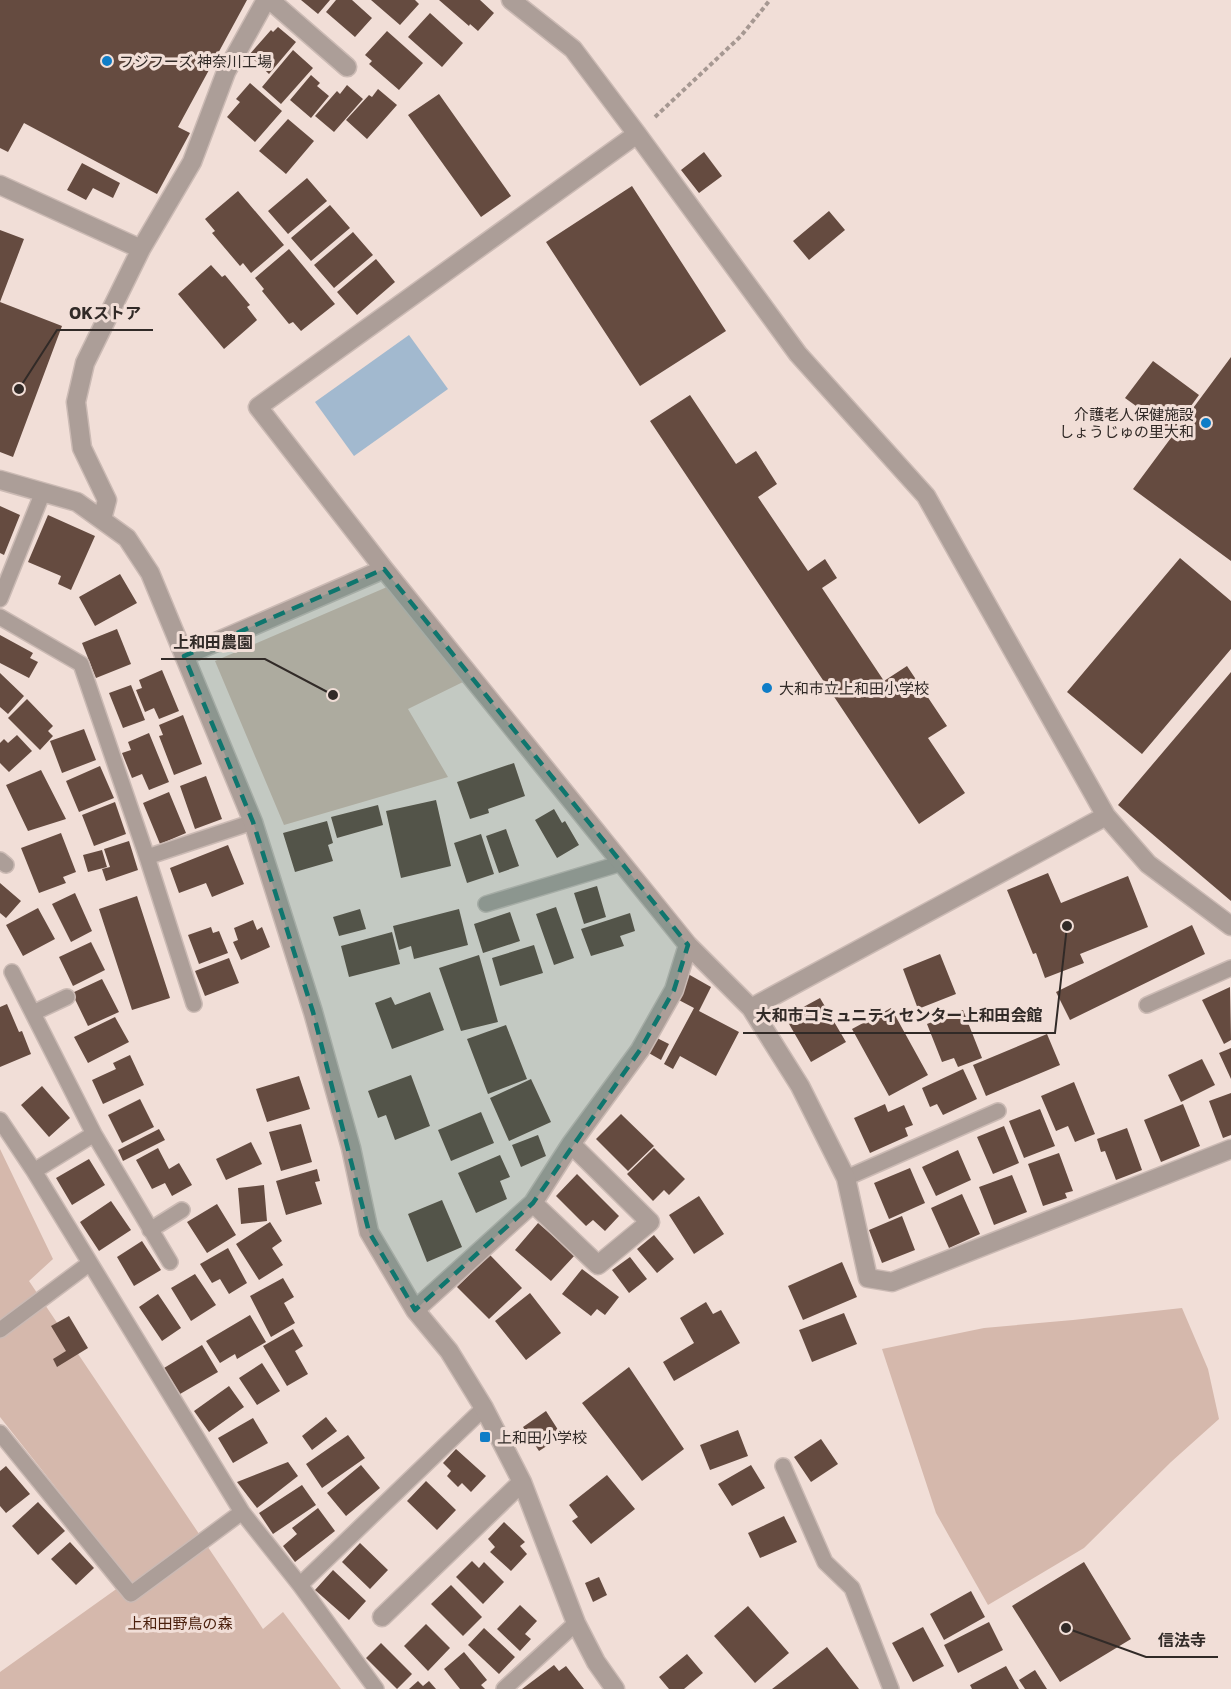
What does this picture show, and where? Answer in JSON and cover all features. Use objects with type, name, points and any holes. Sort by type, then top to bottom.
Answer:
[{"type":"street","points":[[102,519],[107,500],[82,448],[76,402],[85,363],[141,249],[192,162],[226,72],[268,0],[347,67]]},
{"type":"street","points":[[511,0],[573,49],[798,354],[926,496],[1106,816],[1148,864],[1231,926]]},
{"type":"street","points":[[637,134],[258,407],[384,570],[688,945],[751,1008],[800,1086],[846,1178],[868,1278],[892,1282],[1231,1149]]},
{"type":"street","points":[[0,185],[141,249]]},
{"type":"street","points":[[0,480],[77,502],[127,538],[150,573],[254,822],[313,1012],[351,1148],[369,1232],[416,1310],[449,1352],[484,1408],[522,1482],[576,1623],[596,1662],[615,1689]]},
{"type":"street","points":[[184,656],[384,570]]},
{"type":"street","points":[[751,1008],[1106,816]]},
{"type":"street","points":[[416,1310],[533,1203],[571,1144],[640,1050],[674,990],[688,945]]},
{"type":"street","points":[[533,1203],[598,1265],[650,1222],[571,1144]]},
{"type":"street","points":[[382,1617],[522,1482]]},
{"type":"lane","points":[[0,599],[44,492]]},
{"type":"lane","points":[[0,617],[81,664],[194,1004]]},
{"type":"lane","points":[[147,857],[254,822]]},
{"type":"lane","points":[[486,904],[622,863]]},
{"type":"lane","points":[[1147,1005],[1231,968]]},
{"type":"lane","points":[[12,972],[94,1134],[170,1262]]},
{"type":"lane","points":[[33,1013],[67,997]]},
{"type":"lane","points":[[846,1178],[998,1111]]},
{"type":"lane","points":[[0,1120],[34,1171],[242,1512],[300,1585],[376,1689]]},
{"type":"lane","points":[[34,1171],[94,1134]]},
{"type":"lane","points":[[150,1230],[182,1210]]},
{"type":"lane","points":[[0,1330],[90,1263]]},
{"type":"lane","points":[[300,1585],[484,1408]]},
{"type":"lane","points":[[0,1433],[131,1594],[242,1512]]},
{"type":"lane","points":[[783,1466],[825,1562],[852,1588],[891,1689]]},
{"type":"lane","points":[[504,1689],[576,1623]]},
{"type":"path","points":[[637,134],[741,36],[770,0]]},
{"type":"highlighted area","points":[[384,569],[688,945],[674,990],[640,1050],[533,1203],[415,1310],[369,1232],[313,1012],[253,822],[184,656]]},
{"type":"green space","points":[[394,584],[465,681],[408,709],[448,777],[284,825],[215,661]]},
{"type":"green space","name":"上和田野鳥の森","points":[[0,1149],[53,1259],[29,1281],[263,1629],[283,1612],[341,1689],[0,1689],[0,1672],[129,1580],[0,1417]]},
{"type":"green space","points":[[1182,1308],[1208,1369],[1219,1419],[1171,1462],[1084,1548],[988,1605],[936,1513],[882,1349],[984,1328]]},
{"type":"water","points":[[409,335],[448,389],[354,456],[315,402]]},
{"type":"building","name":"フジフーズ 神奈川工場","points":[[0,0],[247,0],[178,127],[190,133],[157,194],[24,123],[8,152],[0,148]]},
{"type":"building","points":[[301,0],[330,0],[318,14]]},
{"type":"building","points":[[336,0],[352,0],[372,18],[355,37],[326,12]]},
{"type":"building","points":[[371,0],[415,0],[419,4],[400,25]]},
{"type":"building","points":[[439,0],[480,0],[494,13],[478,31]]},
{"type":"building","points":[[430,13],[463,43],[442,67],[408,37]]},
{"type":"building","points":[[278,27],[296,42],[269,74],[249,55],[271,30],[273,32]]},
{"type":"building","points":[[387,31],[423,63],[399,90],[369,64],[372,61],[365,55]]},
{"type":"building","points":[[293,50],[313,68],[281,104],[262,87]]},
{"type":"building","points":[[311,75],[320,83],[317,86],[329,96],[311,118],[290,100]]},
{"type":"building","points":[[250,83],[282,111],[255,142],[227,117],[240,102],[236,99]]},
{"type":"building","points":[[347,85],[363,99],[334,132],[315,116],[337,91],[340,94]]},
{"type":"building","points":[[378,89],[397,105],[367,139],[346,120],[369,95],[372,97]]},
{"type":"building","points":[[439,94],[511,196],[481,217],[408,115]]},
{"type":"building","points":[[288,119],[314,141],[286,174],[259,151]]},
{"type":"building","points":[[704,152],[722,176],[699,193],[681,170]]},
{"type":"building","points":[[82,163],[120,183],[113,198],[93,188],[86,200],[67,190]]},
{"type":"building","points":[[307,178],[327,201],[288,234],[268,211]]},
{"type":"building","points":[[632,186],[726,331],[640,386],[546,242]]},
{"type":"building","points":[[238,191],[284,245],[251,273],[243,263],[240,266],[212,233],[215,231],[205,219]]},
{"type":"building","points":[[330,205],[350,228],[311,261],[291,238]]},
{"type":"building","points":[[829,211],[845,230],[809,260],[793,241]]},
{"type":"building","points":[[0,230],[24,239],[0,302]]},
{"type":"building","points":[[353,232],[373,255],[334,288],[314,265]]},
{"type":"building","points":[[289,249],[335,304],[301,331],[293,322],[289,324],[262,291],[264,289],[255,278]]},
{"type":"building","points":[[376,259],[395,282],[357,315],[337,292]]},
{"type":"building","points":[[211,265],[222,277],[225,275],[250,305],[247,307],[257,320],[224,349],[178,294]]},
{"type":"building","points":[[0,302],[62,326],[13,457],[0,452]]},
{"type":"building","name":"介護老人保健施設 しょうじゅの里大和","points":[[1231,357],[1231,561],[1133,489]]},
{"type":"building","points":[[1153,361],[1199,395],[1172,432],[1125,398]]},
{"type":"building","points":[[690,395],[736,464],[756,451],[777,484],[758,497],[808,571],[825,559],[837,578],[822,588],[884,681],[907,666],[947,726],[928,738],[965,793],[919,824],[650,421]]},
{"type":"building","points":[[0,506],[20,515],[4,555],[0,553]]},
{"type":"building","points":[[48,515],[95,536],[71,590],[58,584],[61,576],[28,562]]},
{"type":"building","points":[[1180,558],[1231,601],[1231,649],[1142,754],[1067,692]]},
{"type":"building","points":[[120,574],[137,603],[95,626],[79,597]]},
{"type":"building","points":[[117,629],[131,664],[96,678],[82,643]]},
{"type":"building","points":[[0,635],[33,653],[30,658],[38,662],[29,678],[0,663]]},
{"type":"building","points":[[162,670],[179,711],[159,719],[154,708],[145,712],[136,690],[142,688],[139,680]]},
{"type":"building","points":[[1231,672],[1231,901],[1118,805]]},
{"type":"building","points":[[0,673],[24,696],[8,714],[0,707]]},
{"type":"building","points":[[131,685],[145,720],[123,728],[109,693]]},
{"type":"building","points":[[27,699],[53,726],[48,731],[53,736],[40,750],[8,718]]},
{"type":"building","points":[[183,715],[202,764],[174,775],[159,736],[163,735],[159,725]]},
{"type":"building","points":[[84,729],[96,760],[62,773],[50,741]]},
{"type":"building","points":[[149,733],[169,782],[149,790],[142,774],[132,778],[122,753],[131,750],[128,742]]},
{"type":"building","points":[[17,735],[32,751],[9,772],[0,763],[0,743],[4,739],[8,743]]},
{"type":"building","points":[[514,763],[525,796],[488,809],[489,813],[470,819],[457,782]]},
{"type":"building","points":[[100,766],[114,798],[79,812],[66,781]]},
{"type":"building","points":[[41,770],[66,819],[28,831],[6,785]]},
{"type":"building","points":[[206,776],[222,819],[195,829],[180,786]]},
{"type":"building","points":[[169,792],[186,833],[160,844],[143,803]]},
{"type":"building","points":[[436,800],[451,866],[401,878],[386,811]]},
{"type":"building","points":[[115,802],[126,834],[94,846],[82,815]]},
{"type":"building","points":[[378,805],[383,825],[337,838],[331,817]]},
{"type":"building","points":[[554,809],[562,823],[565,821],[579,845],[557,858],[535,820]]},
{"type":"building","points":[[327,821],[333,843],[328,845],[333,861],[295,872],[283,833]]},
{"type":"building","points":[[506,829],[519,866],[499,873],[486,836]]},
{"type":"building","points":[[61,833],[76,872],[63,877],[66,883],[39,893],[21,848]]},
{"type":"building","points":[[481,834],[494,874],[467,883],[454,843]]},
{"type":"building","points":[[129,841],[138,870],[106,881],[102,869],[110,867],[104,849]]},
{"type":"building","points":[[228,845],[244,884],[212,897],[206,883],[179,893],[170,868]]},
{"type":"building","points":[[102,850],[107,867],[88,872],[83,855]]},
{"type":"building","points":[[1048,873],[1061,903],[1128,876],[1148,927],[1080,954],[1084,963],[1045,978],[1007,890]]},
{"type":"building","points":[[0,883],[21,901],[6,918],[0,913]]},
{"type":"building","points":[[597,886],[606,917],[584,924],[574,893]]},
{"type":"building","points":[[75,893],[92,931],[71,942],[52,904]]},
{"type":"building","points":[[137,896],[170,998],[132,1010],[99,909]]},
{"type":"building","points":[[556,907],[574,958],[554,965],[536,914]]},
{"type":"building","points":[[38,908],[55,939],[23,956],[6,925]]},
{"type":"building","points":[[360,909],[366,929],[339,936],[333,917]]},
{"type":"building","points":[[459,909],[468,945],[414,959],[411,946],[399,950],[393,926]]},
{"type":"building","points":[[510,912],[520,941],[483,953],[474,924]]},
{"type":"building","points":[[630,913],[635,931],[620,936],[624,946],[591,956],[581,929]]},
{"type":"building","points":[[253,920],[257,930],[262,927],[270,947],[241,960],[233,942],[238,940],[234,928]]},
{"type":"building","points":[[1192,925],[1205,954],[1070,1020],[1056,992]]},
{"type":"building","points":[[211,927],[213,933],[219,931],[228,953],[199,964],[188,935]]},
{"type":"building","points":[[392,932],[400,964],[349,977],[341,946]]},
{"type":"building","points":[[91,942],[105,970],[73,986],[59,957]]},
{"type":"building","points":[[534,945],[543,973],[500,986],[492,958]]},
{"type":"building","points":[[940,954],[956,994],[918,1009],[903,969]]},
{"type":"building","points":[[479,955],[498,1022],[461,1031],[439,968]]},
{"type":"building","points":[[229,958],[239,983],[205,996],[195,971]]},
{"type":"building","points":[[688,974],[711,987],[699,1011],[739,1032],[716,1076],[680,1056],[673,1069],[664,1064],[694,1008],[675,998]]},
{"type":"building","points":[[102,979],[119,1012],[88,1026],[72,993]]},
{"type":"building","points":[[1230,987],[1231,1040],[1224,1044],[1202,1000]]},
{"type":"building","points":[[430,992],[444,1030],[392,1049],[375,1003],[391,997],[395,1005]]},
{"type":"building","points":[[820,998],[846,1042],[811,1062],[785,1017]]},
{"type":"building","points":[[7,1004],[19,1032],[22,1031],[31,1054],[0,1067],[0,1007]]},
{"type":"building","points":[[891,1008],[928,1075],[889,1096],[852,1029]]},
{"type":"building","points":[[963,1010],[982,1058],[958,1067],[954,1058],[942,1062],[927,1024]]},
{"type":"building","points":[[115,1017],[129,1042],[88,1063],[74,1037]]},
{"type":"building","points":[[506,1025],[527,1079],[488,1094],[467,1039]]},
{"type":"building","points":[[1047,1034],[1060,1065],[986,1096],[973,1065]]},
{"type":"building","points":[[655,1037],[669,1044],[661,1060],[647,1052]]},
{"type":"building","points":[[1231,1048],[1231,1079],[1219,1053]]},
{"type":"building","points":[[130,1055],[144,1085],[103,1104],[92,1080],[116,1069],[113,1063]]},
{"type":"building","points":[[1202,1059],[1215,1085],[1181,1102],[1168,1075]]},
{"type":"building","points":[[963,1069],[977,1099],[943,1115],[937,1104],[930,1107],[922,1088]]},
{"type":"building","points":[[411,1075],[430,1126],[395,1140],[386,1115],[378,1118],[368,1091]]},
{"type":"building","points":[[299,1076],[310,1109],[267,1122],[256,1089]]},
{"type":"building","points":[[531,1079],[551,1122],[509,1141],[490,1098]]},
{"type":"building","points":[[1074,1082],[1095,1134],[1075,1142],[1068,1126],[1056,1131],[1041,1096]]},
{"type":"building","points":[[42,1086],[70,1118],[49,1137],[21,1105]]},
{"type":"building","points":[[1231,1093],[1231,1135],[1223,1138],[1209,1101]]},
{"type":"building","points":[[140,1099],[154,1127],[122,1143],[108,1115]]},
{"type":"building","points":[[885,1104],[888,1112],[904,1105],[913,1125],[905,1128],[908,1136],[870,1153],[854,1118]]},
{"type":"building","points":[[1183,1104],[1200,1146],[1161,1162],[1144,1120]]},
{"type":"building","points":[[1040,1109],[1055,1146],[1024,1158],[1009,1121]]},
{"type":"building","points":[[481,1112],[494,1143],[451,1161],[438,1130]]},
{"type":"building","points":[[621,1114],[654,1146],[628,1171],[596,1139]]},
{"type":"building","points":[[301,1124],[312,1162],[281,1171],[269,1132]]},
{"type":"building","points":[[1004,1126],[1019,1163],[993,1174],[977,1137]]},
{"type":"building","points":[[1127,1128],[1142,1170],[1116,1180],[1105,1151],[1101,1152],[1097,1139]]},
{"type":"building","points":[[159,1129],[165,1140],[123,1161],[118,1150]]},
{"type":"building","points":[[538,1135],[546,1156],[521,1167],[512,1145]]},
{"type":"building","points":[[251,1142],[262,1164],[226,1180],[216,1159]]},
{"type":"building","points":[[158,1148],[169,1169],[179,1163],[192,1185],[172,1196],[165,1183],[152,1189],[136,1160]]},
{"type":"building","points":[[654,1148],[685,1179],[669,1195],[664,1190],[653,1201],[627,1174]]},
{"type":"building","points":[[958,1150],[971,1180],[936,1196],[922,1167]]},
{"type":"building","points":[[1059,1153],[1073,1191],[1065,1193],[1067,1198],[1043,1206],[1028,1164]]},
{"type":"building","points":[[500,1155],[510,1177],[500,1181],[507,1199],[476,1213],[458,1173]]},
{"type":"building","points":[[89,1159],[105,1185],[72,1205],[56,1178]]},
{"type":"building","points":[[910,1168],[925,1203],[889,1219],[874,1183]]},
{"type":"building","points":[[317,1169],[320,1181],[315,1182],[322,1204],[286,1215],[276,1181]]},
{"type":"building","points":[[577,1174],[619,1216],[605,1231],[593,1220],[586,1226],[556,1196]]},
{"type":"building","points":[[1012,1175],[1027,1212],[994,1225],[979,1187]]},
{"type":"building","points":[[264,1185],[267,1221],[241,1224],[238,1188]]},
{"type":"building","points":[[962,1194],[980,1234],[949,1248],[931,1208]]},
{"type":"building","points":[[699,1196],[724,1234],[694,1254],[669,1215]]},
{"type":"building","points":[[442,1200],[462,1247],[427,1262],[408,1214]]},
{"type":"building","points":[[111,1201],[131,1230],[99,1251],[80,1222]]},
{"type":"building","points":[[217,1204],[236,1235],[207,1253],[187,1222]]},
{"type":"building","points":[[902,1216],[915,1250],[882,1263],[869,1230]]},
{"type":"building","points":[[270,1222],[282,1241],[272,1248],[283,1265],[259,1280],[236,1244]]},
{"type":"building","points":[[538,1223],[575,1255],[551,1281],[515,1250]]},
{"type":"building","points":[[654,1235],[674,1259],[657,1273],[637,1249]]},
{"type":"building","points":[[142,1241],[161,1270],[134,1286],[117,1257]]},
{"type":"building","points":[[228,1248],[247,1283],[229,1294],[220,1279],[212,1283],[200,1264]]},
{"type":"building","points":[[490,1255],[522,1288],[489,1319],[457,1287]]},
{"type":"building","points":[[630,1257],[647,1279],[629,1293],[612,1270]]},
{"type":"building","points":[[842,1262],[857,1297],[803,1320],[788,1286]]},
{"type":"building","points":[[582,1269],[619,1297],[605,1315],[597,1309],[591,1316],[562,1294]]},
{"type":"building","points":[[195,1274],[216,1305],[191,1321],[171,1288]]},
{"type":"building","points":[[283,1278],[294,1297],[284,1303],[295,1323],[271,1337],[250,1296]]},
{"type":"building","points":[[530,1293],[561,1333],[526,1360],[495,1321]]},
{"type":"building","points":[[158,1294],[181,1328],[162,1341],[139,1307]]},
{"type":"building","points":[[706,1302],[713,1314],[721,1310],[740,1343],[674,1381],[663,1362],[694,1343],[680,1318]]},
{"type":"building","points":[[844,1313],[857,1344],[812,1362],[799,1330]]},
{"type":"building","points":[[250,1315],[266,1342],[237,1359],[235,1354],[220,1363],[206,1341]]},
{"type":"building","points":[[69,1316],[88,1348],[57,1367],[53,1359],[66,1351],[51,1326]]},
{"type":"building","points":[[293,1329],[303,1346],[295,1351],[308,1374],[287,1386],[263,1346]]},
{"type":"building","points":[[202,1345],[218,1372],[180,1394],[164,1368]]},
{"type":"building","points":[[262,1363],[280,1391],[257,1405],[239,1378]]},
{"type":"building","points":[[629,1367],[684,1449],[642,1481],[582,1403]]},
{"type":"building","points":[[229,1386],[244,1407],[209,1432],[194,1411]]},
{"type":"building","points":[[546,1411],[562,1436],[539,1451],[523,1427]]},
{"type":"building","points":[[326,1417],[337,1431],[312,1450],[302,1436]]},
{"type":"building","points":[[253,1418],[268,1443],[233,1463],[218,1438]]},
{"type":"building","points":[[738,1430],[748,1456],[710,1470],[700,1445]]},
{"type":"building","points":[[348,1435],[365,1458],[322,1488],[306,1464]]},
{"type":"building","points":[[821,1439],[838,1464],[811,1482],[794,1457]]},
{"type":"building","points":[[456,1449],[486,1476],[471,1492],[462,1483],[458,1487],[447,1476],[451,1471],[443,1463]]},
{"type":"building","points":[[288,1462],[298,1476],[257,1508],[237,1482]]},
{"type":"building","points":[[361,1465],[380,1488],[346,1516],[327,1493]]},
{"type":"building","points":[[751,1465],[765,1488],[732,1506],[718,1484]]},
{"type":"building","points":[[6,1466],[30,1494],[6,1513],[0,1506],[0,1471]]},
{"type":"building","points":[[607,1475],[635,1509],[591,1544],[572,1521],[578,1517],[569,1505]]},
{"type":"building","points":[[426,1481],[456,1510],[437,1530],[407,1501]]},
{"type":"building","points":[[302,1485],[316,1505],[273,1534],[259,1513]]},
{"type":"building","points":[[38,1502],[65,1531],[38,1555],[12,1526]]},
{"type":"building","points":[[318,1508],[335,1531],[295,1562],[283,1546],[297,1534],[292,1528]]},
{"type":"building","points":[[784,1516],[797,1542],[760,1558],[748,1533]]},
{"type":"building","points":[[504,1522],[525,1542],[520,1546],[527,1554],[511,1571],[490,1552],[495,1547],[488,1539]]},
{"type":"building","points":[[70,1542],[94,1568],[76,1585],[51,1559]]},
{"type":"building","points":[[360,1543],[388,1570],[370,1589],[342,1562]]},
{"type":"building","points":[[472,1561],[479,1568],[484,1562],[504,1582],[483,1604],[456,1577]]},
{"type":"building","points":[[1084,1562],[1131,1639],[1060,1682],[1012,1606]]},
{"type":"building","points":[[333,1570],[366,1601],[349,1620],[315,1590]]},
{"type":"building","points":[[599,1577],[607,1595],[593,1602],[585,1583]]},
{"type":"building","points":[[451,1585],[482,1617],[463,1636],[431,1604]]},
{"type":"building","points":[[971,1591],[985,1617],[944,1640],[930,1614]]},
{"type":"building","points":[[520,1605],[537,1621],[525,1634],[531,1639],[520,1651],[497,1629]]},
{"type":"building","points":[[748,1606],[789,1653],[755,1683],[714,1636]]},
{"type":"building","points":[[989,1622],[1003,1650],[958,1673],[944,1645]]},
{"type":"building","points":[[426,1624],[450,1648],[428,1671],[404,1646]]},
{"type":"building","points":[[923,1627],[944,1666],[913,1682],[892,1643]]},
{"type":"building","points":[[484,1628],[515,1657],[499,1674],[468,1645]]},
{"type":"building","points":[[381,1643],[412,1674],[397,1689],[366,1658]]},
{"type":"building","points":[[827,1647],[859,1689],[772,1689]]},
{"type":"building","points":[[464,1652],[487,1680],[481,1685],[485,1689],[460,1689],[444,1669]]},
{"type":"building","points":[[687,1654],[703,1673],[684,1689],[669,1689],[659,1677]]},
{"type":"building","points":[[554,1665],[559,1671],[566,1666],[584,1689],[522,1689]]},
{"type":"building","points":[[1006,1666],[1019,1689],[972,1689],[970,1685]]},
{"type":"building","points":[[1035,1670],[1047,1689],[1025,1689],[1019,1680]]},
{"type":"building","points":[[418,1681],[423,1686],[429,1681],[436,1689],[409,1689]]},
{"type":"place","name":"フジフーズ 神奈川工場","points":[[107,61]]},
{"type":"place","name":"OKストア","points":[[19,389]]},
{"type":"place","name":"介護老人保健施設 しょうじゅの里大和","points":[[1206,423]]},
{"type":"place","name":"大和市立上和田小学校","points":[[767,688]]},
{"type":"place","name":"上和田農園","points":[[333,695]]},
{"type":"place","name":"大和市コミュニティセンター上和田会館","points":[[1067,926]]},
{"type":"place","name":"上和田小学校","points":[[485,1437]]},
{"type":"place","name":"信法寺","points":[[1066,1628]]}]
